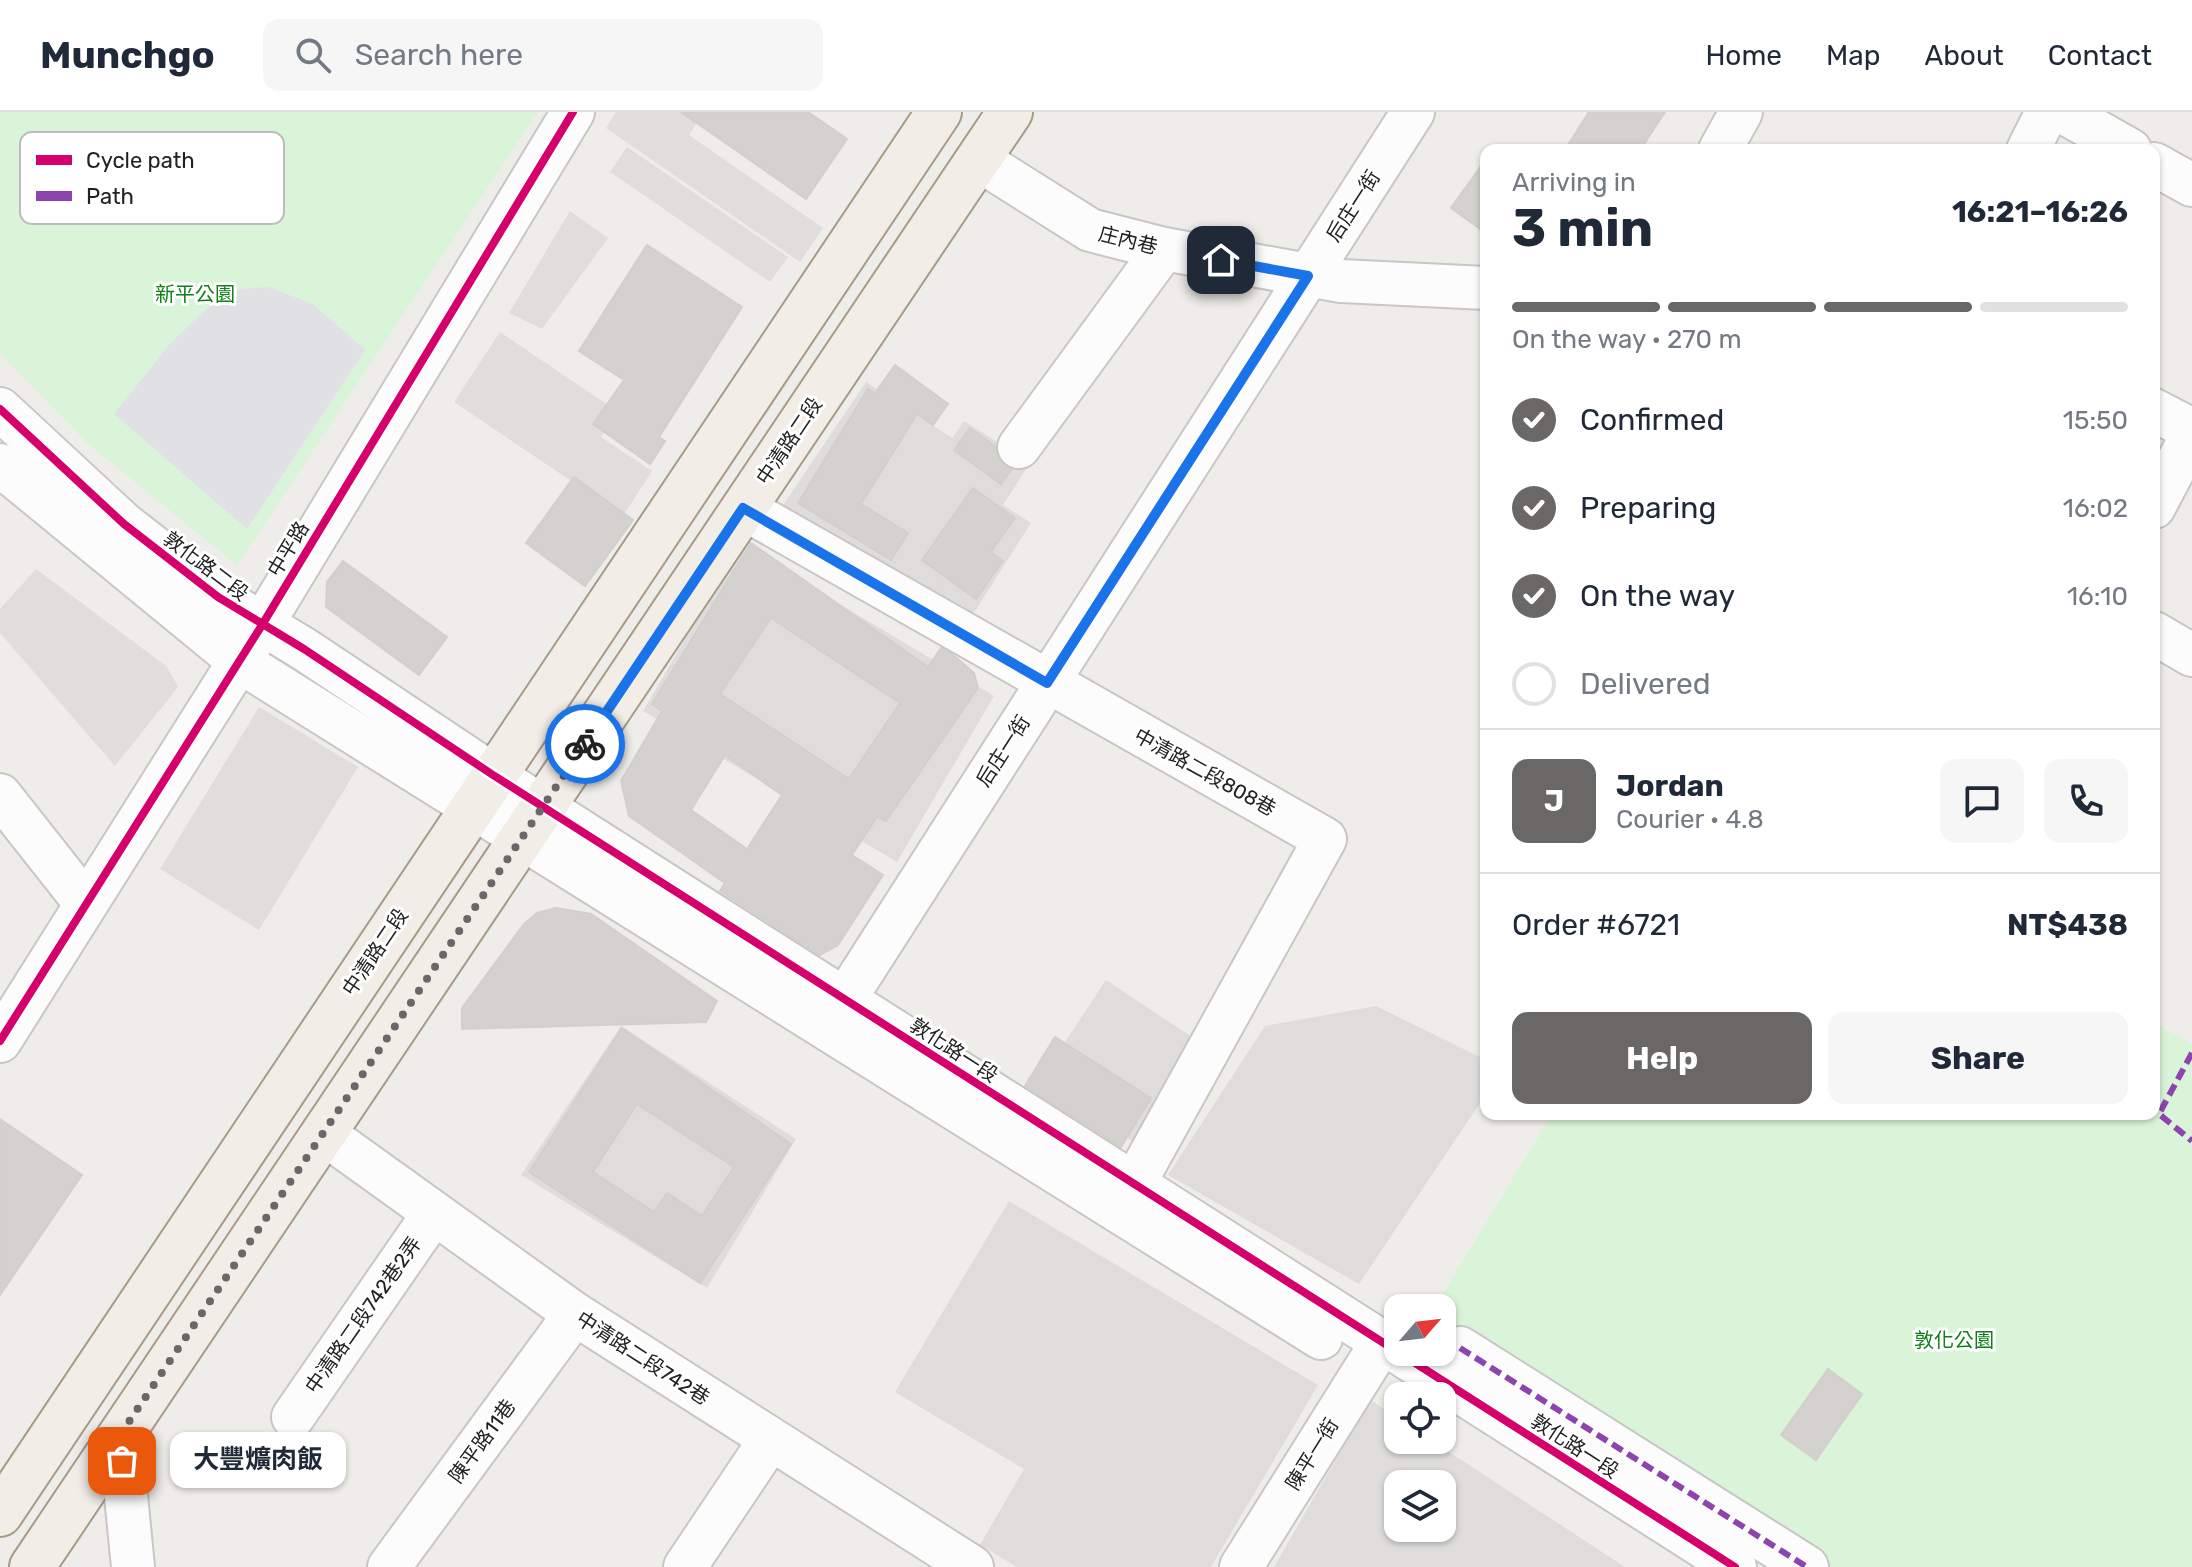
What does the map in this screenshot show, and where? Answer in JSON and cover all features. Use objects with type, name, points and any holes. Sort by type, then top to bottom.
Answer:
[{"type":"main road","name":"中清路二段","points":[[0,1514],[939,112]]},
{"type":"main road","name":"中清路二段","points":[[32,1567],[1010,112]]},
{"type":"street","name":"中平路","points":[[0,1041],[262,625],[573,112]]},
{"type":"street","name":"后庄一街","points":[[836,1013],[1413,112]]},
{"type":"street","points":[[1723,144],[1741,112]]},
{"type":"street","points":[[2031,144],[2047,112]]},
{"type":"street","points":[[2063,112],[2119,144]]},
{"type":"street","name":"庄內巷","points":[[979,160],[1090,230],[1164,249],[1308,276],[1480,288]]},
{"type":"street","points":[[2160,167],[2192,185]]},
{"type":"street","points":[[1019,447],[1164,249]]},
{"type":"street","name":"敦化路二段","points":[[0,409],[124,524],[218,597],[304,649],[483,790]]},
{"type":"street","points":[[2160,414],[2192,433],[2160,495]]},
{"type":"street","points":[[0,465],[239,661],[483,790]]},
{"type":"street","name":"中清路二段808巷","points":[[743,508],[1325,839],[1134,1184]]},
{"type":"street","points":[[2160,636],[2192,655]]},
{"type":"street","name":"敦化路一段","points":[[483,790],[1375,1354],[1735,1567]]},
{"type":"street","points":[[0,795],[86,904]]},
{"type":"street","name":"敦化路一段","points":[[836,1013],[1134,1184],[1375,1354],[1400,1382]]},
{"type":"street","name":"中清路二段742巷","points":[[323,1133],[575,1314],[972,1567]]},
{"type":"street","name":"中清路二段742巷2弄","points":[[293,1417],[434,1213]]},
{"type":"street","name":"陳平路11巷","points":[[389,1567],[575,1314]]},
{"type":"street","points":[[1460,1348],[1807,1567]]},
{"type":"street","name":"陳平一街","points":[[1241,1567],[1375,1354]]},
{"type":"street","points":[[1456,1423],[1682,1567]]},
{"type":"street","points":[[120,1435],[133,1567]]},
{"type":"street","points":[[685,1567],[770,1440]]},
{"type":"shaded area","points":[[616,112],[704,112],[689,135],[823,228],[800,262],[606,128]]},
{"type":"shaded area","points":[[627,147],[788,257],[770,282],[610,172]]},
{"type":"shaded area","points":[[570,211],[608,238],[542,329],[509,313]]},
{"type":"shaded area","points":[[268,287],[313,304],[365,350],[247,529],[114,414],[169,345],[207,308],[240,289]]},
{"type":"shaded area","points":[[500,332],[617,411],[601,437],[652,471],[623,516],[454,402]]},
{"type":"shaded area","points":[[866,382],[952,438],[964,421],[1030,463],[1003,505],[1031,523],[973,614],[783,505]]},
{"type":"shaded area","points":[[740,545],[994,696],[897,862],[643,711]]},
{"type":"shaded area","points":[[36,569],[166,666],[178,687],[115,766],[0,633],[0,609]]},
{"type":"shaded area","points":[[259,707],[358,767],[259,930],[160,869]]},
{"type":"shaded area","points":[[1106,980],[1204,1045],[1138,1145],[1040,1080]]},
{"type":"shaded area","points":[[1376,1006],[1480,1057],[1480,1103],[1359,1284],[1168,1175],[1265,1026]]},
{"type":"shaded area","points":[[621,1026],[796,1139],[707,1288],[521,1175]]},
{"type":"shaded area","points":[[1009,1201],[1318,1385],[1211,1567],[1017,1567],[980,1545],[1024,1469],[895,1392]]},
{"type":"shaded area","points":[[1370,1400],[1384,1409],[1384,1454],[1452,1454],[1625,1567],[1274,1567]]},
{"type":"green space","name":"新平公園","points":[[0,112],[538,112],[237,565],[89,445],[0,353]]},
{"type":"green space","name":"敦化公園","points":[[2160,1025],[2192,1044],[2192,1567],[1787,1567],[1456,1363],[1456,1294],[1443,1294],[1548,1120],[2160,1120]]},
{"type":"building","points":[[681,112],[808,112],[847,139],[806,199]]},
{"type":"building","points":[[1589,112],[1665,112],[1644,144],[1569,144]]},
{"type":"building","points":[[1480,167],[1480,229],[1451,208]]},
{"type":"building","points":[[647,245],[742,307],[659,437],[665,441],[650,464],[593,424],[624,380],[579,351]]},
{"type":"building","points":[[895,365],[948,404],[933,425],[917,414],[861,504],[908,533],[891,560],[798,503],[868,389],[875,393]]},
{"type":"building","points":[[970,428],[995,446],[997,457],[1012,469],[1001,484],[954,450]]},
{"type":"building","points":[[574,477],[633,520],[585,586],[526,543]]},
{"type":"building","points":[[973,488],[1015,518],[991,552],[1003,561],[976,599],[922,560]]},
{"type":"building","points":[[751,543],[928,667],[941,648],[952,654],[974,673],[978,688],[886,821],[877,817],[852,855],[883,875],[838,945],[820,955],[720,891],[725,883],[629,816],[621,781],[662,711],[652,704]],"holes":[[[771,618],[900,703],[849,779],[720,694]],[[725,755],[782,795],[747,849],[691,810]]]},
{"type":"building","points":[[343,561],[447,637],[419,675],[326,607],[327,582]]},
{"type":"building","points":[[556,908],[591,914],[717,1001],[706,1022],[462,1029],[462,1008],[524,924],[537,913]]},
{"type":"building","points":[[622,1028],[791,1144],[700,1283],[529,1172]],"holes":[[[637,1104],[734,1167],[702,1216],[667,1193],[654,1212],[593,1172]]]},
{"type":"building","points":[[1055,1037],[1151,1098],[1121,1147],[1025,1086]]},
{"type":"building","points":[[0,1119],[82,1175],[0,1295]]},
{"type":"building","points":[[1828,1369],[1862,1394],[1816,1460],[1781,1435]]},
{"type":"marked path","points":[[2160,1112],[2192,1053]]},
{"type":"marked path","points":[[2160,1115],[2192,1141]]},
{"type":"marked path","points":[[1460,1348],[1807,1567]]},
{"type":"cycle path","points":[[0,1041],[262,625],[573,112]]},
{"type":"cycle path","points":[[0,409],[124,524],[218,597],[304,649],[493,775],[1735,1567]]},
{"type":"way so far","points":[[122,1461],[120,1435],[585,744]]},
{"type":"place","name":"大豐爌肉飯","points":[[122,1461]]},
{"type":"route","points":[[585,744],[743,508],[1047,683],[1308,276],[1221,260]]}]
